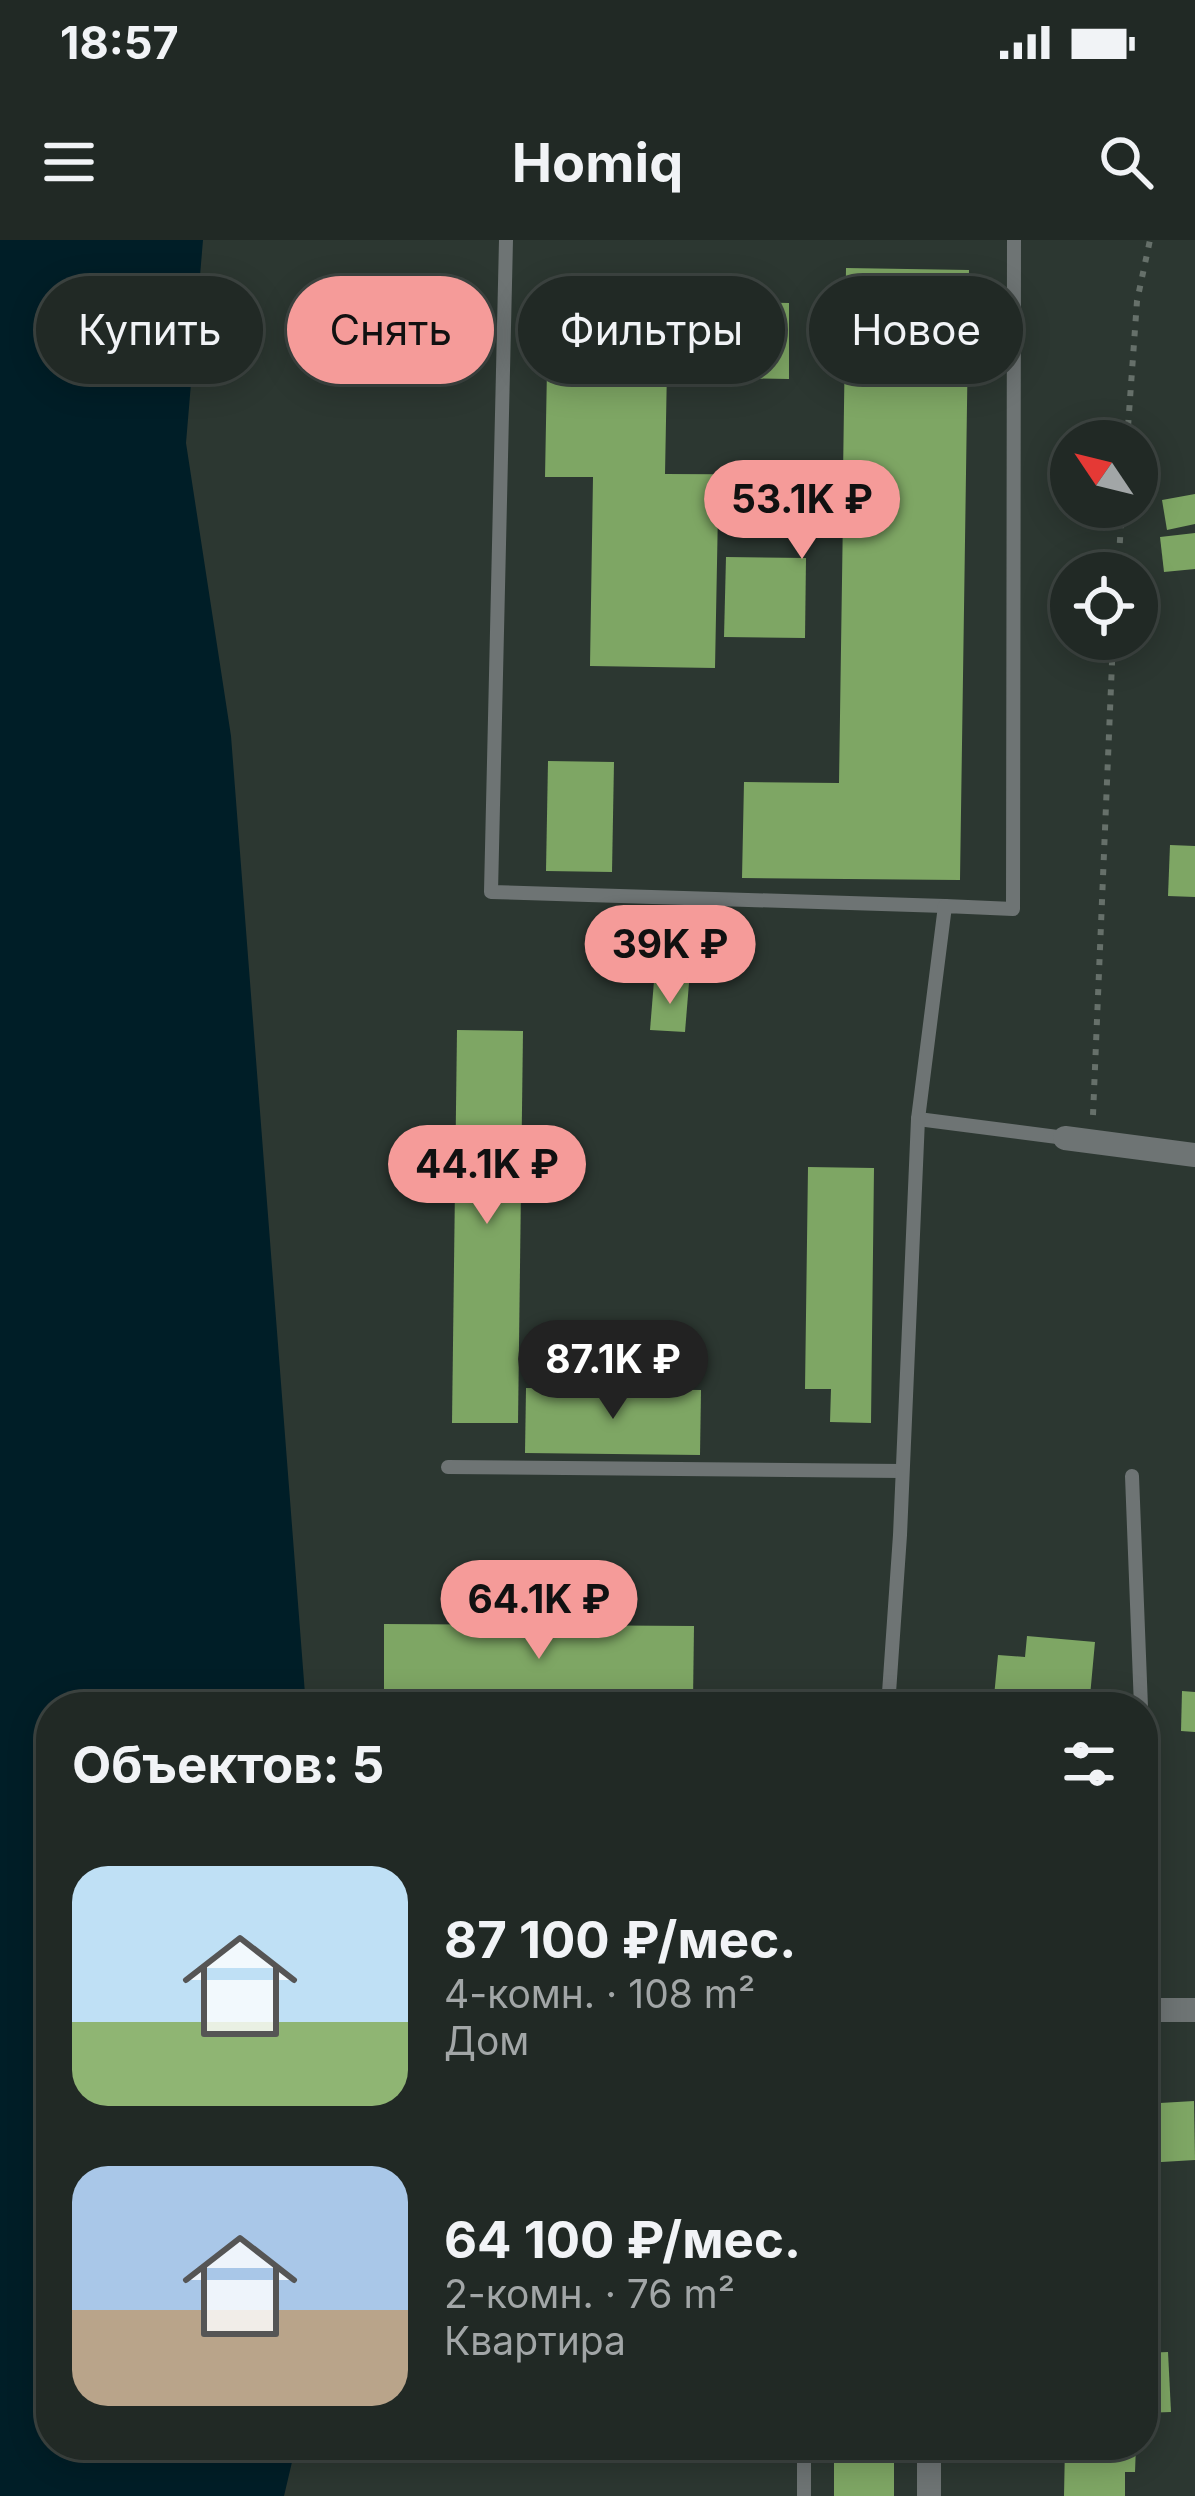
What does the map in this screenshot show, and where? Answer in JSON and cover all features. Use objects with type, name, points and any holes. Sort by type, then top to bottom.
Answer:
[{"type":"street","points":[[1065,1138],[1195,1155]]},
{"type":"street","points":[[1158,2015],[1195,2010]]},
{"type":"street","points":[[928,2460],[929,2496]]},
{"type":"lane","points":[[506,240],[491,892],[1013,909],[1014,240]]},
{"type":"lane","points":[[889,1692],[918,1119],[945,906]]},
{"type":"lane","points":[[918,1119],[1065,1138]]},
{"type":"lane","points":[[448,1467],[902,1471]]},
{"type":"lane","points":[[1132,1476],[1141,1692]]},
{"type":"lane","points":[[804,2460],[804,2496]]},
{"type":"path","points":[[1129,420],[1137,302],[1150,240]]},
{"type":"path","points":[[1092,1141],[1112,660]]},
{"type":"water","points":[[0,240],[203,240],[200,276],[36,276],[36,384],[191,384],[186,443],[231,736],[305,1692],[36,1692],[36,2460],[292,2460],[284,2496],[0,2496]]},
{"type":"building","points":[[846,268],[969,270],[969,276],[846,276]]},
{"type":"building","points":[[785,303],[789,303],[789,379],[785,379]]},
{"type":"building","points":[[547,384],[667,384],[665,474],[843,475],[844,384],[967,384],[960,880],[742,878],[744,782],[839,783],[843,513],[718,511],[715,668],[590,666],[593,477],[545,477]]},
{"type":"building","points":[[1195,494],[1195,524],[1167,530],[1162,500]]},
{"type":"building","points":[[1195,533],[1195,569],[1164,572],[1160,537]]},
{"type":"building","points":[[726,557],[806,558],[805,638],[724,637]]},
{"type":"building","points":[[548,761],[614,762],[612,872],[546,871]]},
{"type":"building","points":[[1170,845],[1195,846],[1195,897],[1168,896]]},
{"type":"building","points":[[654,981],[689,983],[685,1032],[650,1030]]},
{"type":"building","points":[[457,1030],[523,1031],[518,1423],[452,1423]]},
{"type":"building","points":[[808,1167],[874,1168],[871,1423],[830,1422],[831,1389],[805,1389]]},
{"type":"building","points":[[526,1388],[701,1390],[700,1455],[525,1453]]},
{"type":"building","points":[[384,1624],[694,1626],[693,1692],[384,1692]]},
{"type":"building","points":[[1027,1636],[1095,1642],[1090,1692],[994,1692],[998,1655],[1025,1657]]},
{"type":"building","points":[[1182,1691],[1195,1692],[1195,1732],[1181,1731]]},
{"type":"building","points":[[1194,2101],[1195,2160],[1158,2162],[1158,2103]]},
{"type":"building","points":[[1158,2352],[1168,2352],[1171,2412],[1158,2412]]},
{"type":"building","points":[[834,2460],[894,2460],[894,2496],[834,2496]]},
{"type":"building","points":[[1065,2460],[1135,2460],[1135,2472],[1125,2472],[1125,2496],[1064,2496]]}]
